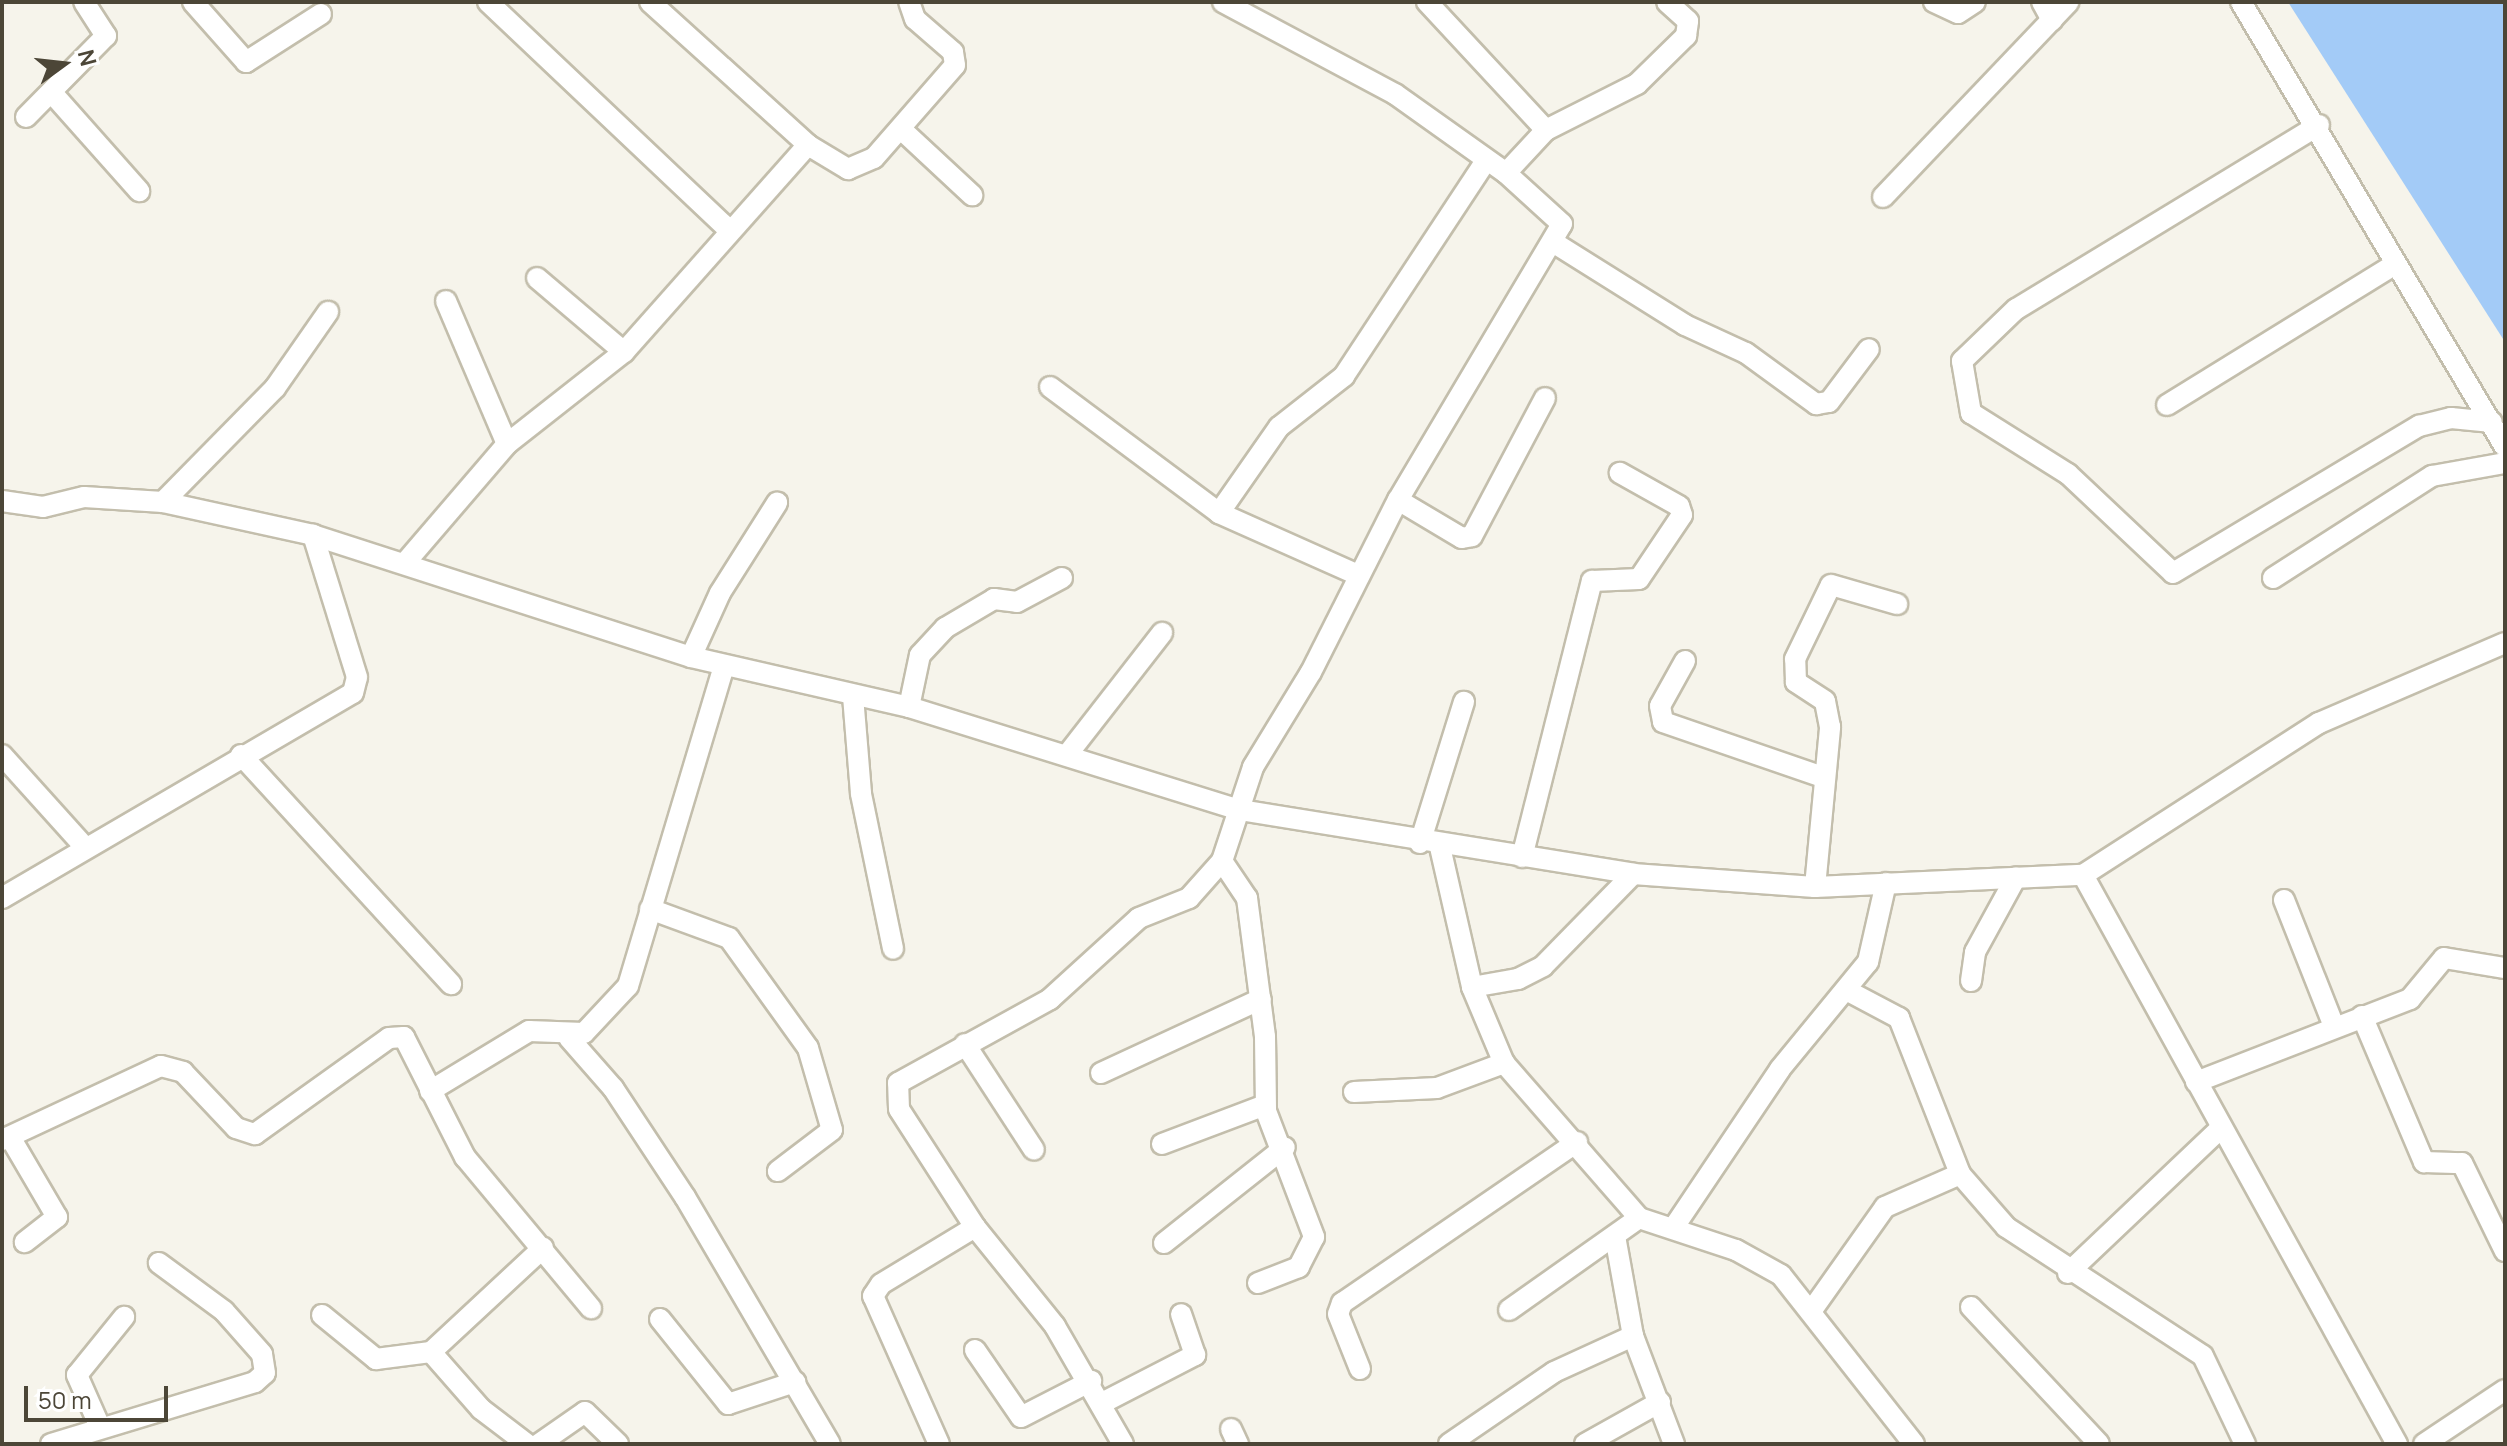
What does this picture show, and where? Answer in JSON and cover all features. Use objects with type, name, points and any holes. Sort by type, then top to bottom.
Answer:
[{"type":"street","points":[[26,117],[53,94],[108,32],[84,2]]},
{"type":"street","points":[[193,2],[246,62],[321,14]]},
{"type":"street","points":[[488,2],[729,230]]},
{"type":"street","points":[[650,2],[808,145],[836,165],[862,167],[902,130],[955,65],[953,52],[915,19],[909,2]]},
{"type":"street","points":[[1123,1444],[1091,1381],[975,1227],[896,1098],[898,1083],[1070,985],[1139,918],[1189,898],[1222,861],[1253,767],[1398,500],[1556,244],[1559,216],[1506,173],[1395,94],[1223,2]]},
{"type":"street","points":[[1427,2],[1546,130]]},
{"type":"street","points":[[1506,173],[1546,130],[1637,84],[1686,36],[1688,21],[1667,2]]},
{"type":"street","points":[[1934,2],[1958,13],[1975,2]]},
{"type":"street","points":[[1883,197],[2047,11],[2069,2]]},
{"type":"street","points":[[2241,2],[2319,125],[2394,265],[2505,447]]},
{"type":"street","points":[[53,94],[139,191]]},
{"type":"street","points":[[2319,125],[2016,309],[1962,361],[1971,413],[2068,474],[2173,573],[2419,426],[2451,418],[2492,422]]},
{"type":"street","points":[[902,130],[972,195]]},
{"type":"street","points":[[405,563],[507,444],[624,352],[729,230],[808,145]]},
{"type":"street","points":[[1219,513],[1279,427],[1344,376],[1486,161]]},
{"type":"street","points":[[1556,244],[1671,317],[1746,353],[1816,404],[1829,402],[1869,349]]},
{"type":"street","points":[[2167,405],[2394,265]]},
{"type":"street","points":[[537,278],[624,352]]},
{"type":"street","points":[[446,301],[507,444]]},
{"type":"street","points":[[163,502],[275,388],[328,312]]},
{"type":"street","points":[[1050,387],[1219,513],[1358,575]]},
{"type":"street","points":[[1398,500],[1462,538],[1472,536],[1545,398]]},
{"type":"street","points":[[2273,578],[2432,476],[2505,463]]},
{"type":"street","points":[[1522,857],[1592,581],[1639,579],[1682,515],[1679,506],[1620,473]]},
{"type":"street","points":[[2,501],[43,507],[84,497],[163,502],[313,535],[724,667],[909,707],[1240,810],[1430,845],[1633,874],[1815,887],[2083,875],[2319,723],[2505,643]]},
{"type":"street","points":[[691,657],[720,593],[777,503]]},
{"type":"street","points":[[2,898],[84,846],[241,755],[344,703],[356,686],[313,535]]},
{"type":"street","points":[[909,707],[920,655],[945,628],[994,599],[1017,602],[1062,578]]},
{"type":"street","points":[[1815,887],[1829,712],[1793,673],[1811,619],[1826,589],[1837,584],[1897,604]]},
{"type":"street","points":[[1067,755],[1162,633]]},
{"type":"street","points":[[1685,661],[1660,706],[1663,722],[1823,777]]},
{"type":"street","points":[[430,1091],[529,1031],[569,1038],[584,1033],[628,986],[724,667]]},
{"type":"street","points":[[853,696],[861,794],[893,949]]},
{"type":"street","points":[[1464,702],[1430,845],[1472,987],[1504,1063],[1577,1142],[1639,1218],[1674,1227],[1769,1265],[1812,1310],[1914,1444]]},
{"type":"street","points":[[2,755],[84,846]]},
{"type":"street","points":[[241,755],[451,984]]},
{"type":"street","points":[[1222,861],[1245,888],[1261,999],[1265,1105],[1285,1147],[1313,1250],[1299,1267],[1258,1283]]},
{"type":"street","points":[[1472,987],[1518,979],[1543,966],[1633,874]]},
{"type":"street","points":[[2083,875],[2220,1129],[2397,1444]]},
{"type":"street","points":[[1971,981],[1975,952],[2016,877]]},
{"type":"street","points":[[1674,1227],[1794,1050],[1848,991],[1871,954],[1886,883]]},
{"type":"street","points":[[2284,900],[2334,1026]]},
{"type":"street","points":[[650,909],[736,944],[808,1048],[832,1130],[778,1171]]},
{"type":"street","points":[[2196,1082],[2417,994],[2427,971],[2444,958],[2505,968]]},
{"type":"street","points":[[1848,991],[1899,1018],[1960,1174],[2006,1227],[2068,1273],[2203,1356],[2245,1444]]},
{"type":"street","points":[[1101,1073],[1261,999]]},
{"type":"street","points":[[2362,1016],[2424,1162],[2462,1163],[2505,1251]]},
{"type":"street","points":[[25,1242],[57,1217],[6,1139],[161,1066],[183,1072],[236,1128],[255,1134],[398,1036],[411,1042],[430,1091],[465,1157],[591,1308]]},
{"type":"street","points":[[569,1038],[613,1088],[685,1197],[830,1444]]},
{"type":"street","points":[[965,1044],[1034,1150]]},
{"type":"street","points":[[1354,1092],[1437,1088],[1504,1063]]},
{"type":"street","points":[[1162,1144],[1265,1105]]},
{"type":"street","points":[[2068,1273],[2220,1129]]},
{"type":"street","points":[[1360,1369],[1339,1321],[1342,1303],[1577,1142]]},
{"type":"street","points":[[1164,1243],[1285,1147]]},
{"type":"street","points":[[1812,1310],[1885,1207],[1960,1174]]},
{"type":"street","points":[[1509,1310],[1639,1218]]},
{"type":"street","points":[[939,1444],[873,1296],[881,1284],[975,1227]]},
{"type":"street","points":[[1615,1236],[1633,1336],[1674,1444]]},
{"type":"street","points":[[322,1315],[376,1359],[431,1352],[543,1248]]},
{"type":"street","points":[[51,1444],[265,1373],[262,1354],[224,1311],[159,1263]]},
{"type":"street","points":[[1971,1307],[2099,1444]]},
{"type":"street","points":[[1102,1403],[1195,1355],[1181,1314]]},
{"type":"street","points":[[100,1427],[77,1375],[124,1317]]},
{"type":"street","points":[[660,1319],[728,1404],[795,1382]]},
{"type":"street","points":[[1449,1444],[1554,1372],[1633,1336]]},
{"type":"street","points":[[975,1350],[1021,1417],[1091,1381]]},
{"type":"street","points":[[431,1352],[481,1409],[527,1444]]},
{"type":"street","points":[[2424,1444],[2505,1390]]},
{"type":"street","points":[[1585,1444],[1660,1402]]},
{"type":"street","points":[[539,1444],[585,1412],[618,1444]]},
{"type":"water","points":[[2288,2],[2505,2],[2505,342]]}]
